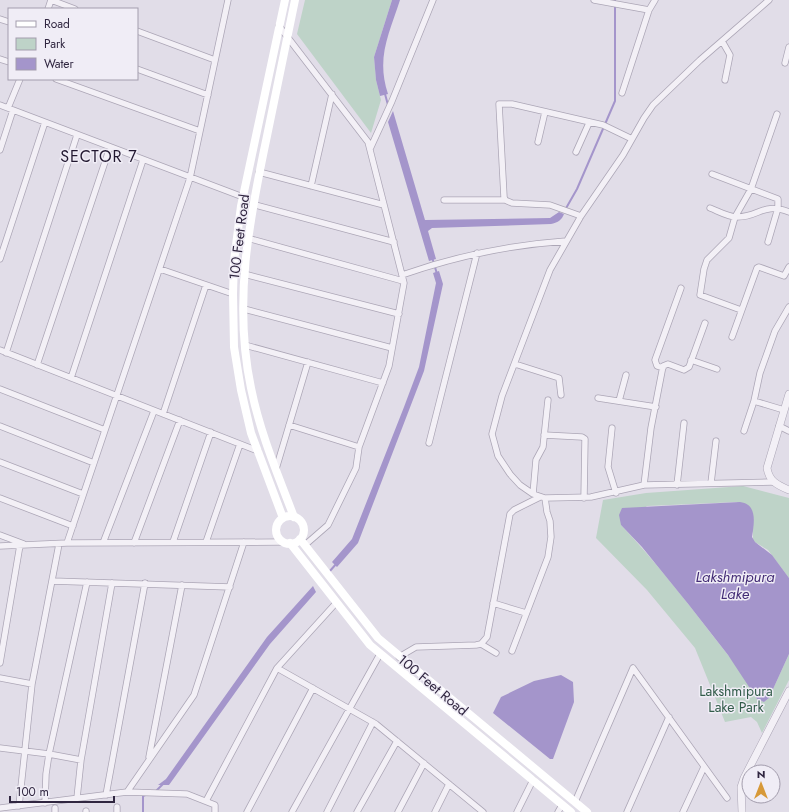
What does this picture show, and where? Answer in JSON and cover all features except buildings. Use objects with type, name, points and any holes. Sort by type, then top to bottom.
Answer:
[{"type":"main road","name":"100 Feet Road","points":[[285,0],[243,198],[234,261],[233,294],[234,347],[241,390],[251,433],[283,518],[279,522],[276,529],[278,536],[286,542],[315,575],[370,646],[532,780],[560,808],[571,812]]},
{"type":"main road","name":"100 Feet Road","points":[[295,0],[252,204],[247,238],[244,274],[245,345],[251,388],[259,423],[294,517],[300,521],[304,528],[303,542],[378,638],[587,812]]},
{"type":"main road","points":[[283,518],[294,517]]},
{"type":"main road","points":[[286,542],[303,542]]},
{"type":"street","points":[[51,0],[72,8]]},
{"type":"street","points":[[67,543],[190,178],[228,0]]},
{"type":"street","points":[[370,149],[392,101],[433,0]]},
{"type":"street","points":[[594,0],[649,10]]},
{"type":"street","points":[[622,94],[649,10],[654,0]]},
{"type":"street","points":[[769,0],[653,105],[623,155],[581,216],[550,270],[502,396],[492,434],[498,456],[510,474],[520,485],[533,494],[543,498],[584,498],[616,493],[644,485],[773,482],[789,490]]},
{"type":"street","points":[[279,26],[368,142],[403,278],[399,314],[389,366],[359,446],[356,468],[328,525],[303,542]]},
{"type":"street","points":[[138,32],[215,60]]},
{"type":"street","points":[[722,41],[730,54],[725,80]]},
{"type":"street","points":[[785,63],[789,47]]},
{"type":"street","points":[[138,69],[208,95]]},
{"type":"street","points":[[0,150],[20,80]]},
{"type":"street","points":[[59,80],[200,131]]},
{"type":"street","points":[[311,186],[332,94]]},
{"type":"street","points":[[505,200],[498,106],[502,103],[603,125],[632,138]]},
{"type":"street","points":[[0,105],[243,198]]},
{"type":"street","points":[[538,142],[545,112]]},
{"type":"street","points":[[741,310],[699,294],[707,260],[729,238],[735,217],[751,189],[777,114]]},
{"type":"street","points":[[0,259],[45,122]]},
{"type":"street","points":[[576,152],[589,123]]},
{"type":"street","points":[[77,135],[3,352],[258,451]]},
{"type":"street","points":[[37,365],[110,147]]},
{"type":"street","points":[[70,378],[143,160]]},
{"type":"street","points":[[259,172],[384,205]]},
{"type":"street","points":[[712,174],[777,198],[778,208],[768,242]]},
{"type":"street","points":[[444,200],[505,200],[512,203],[550,206],[581,216]]},
{"type":"street","points":[[252,204],[394,242]]},
{"type":"street","points":[[710,208],[735,217],[746,216],[764,209],[778,208],[789,212]]},
{"type":"street","points":[[247,238],[403,278],[438,263],[477,253],[523,245],[566,240]]},
{"type":"street","points":[[429,443],[477,253]]},
{"type":"street","points":[[732,337],[757,268],[759,267],[784,276],[786,275],[789,267]]},
{"type":"street","points":[[160,269],[233,294]]},
{"type":"street","points":[[244,274],[399,314]]},
{"type":"street","points":[[163,414],[206,285]]},
{"type":"street","points":[[663,368],[656,364],[655,360],[681,288]]},
{"type":"street","points":[[744,431],[754,401],[760,373],[775,331],[789,307]]},
{"type":"street","points":[[244,309],[392,348]]},
{"type":"street","points":[[644,485],[651,428],[664,365],[668,364],[686,369],[689,367],[705,323]]},
{"type":"street","points":[[245,345],[383,383]]},
{"type":"street","points":[[691,360],[717,369]]},
{"type":"street","points":[[276,469],[308,362]]},
{"type":"street","points":[[515,364],[559,378],[561,396]]},
{"type":"street","points":[[619,401],[626,375]]},
{"type":"street","points":[[0,389],[105,430]]},
{"type":"street","points":[[773,482],[768,475],[767,468],[789,394]]},
{"type":"street","points":[[598,398],[656,407]]},
{"type":"street","points":[[533,494],[537,458],[543,447],[548,400]]},
{"type":"street","points":[[754,401],[784,410]]},
{"type":"street","points":[[103,543],[154,410]]},
{"type":"street","points":[[134,543],[180,420]]},
{"type":"street","points":[[677,485],[684,423]]},
{"type":"street","points":[[0,426],[94,463]]},
{"type":"street","points":[[289,426],[359,446]]},
{"type":"street","points":[[779,426],[789,431]]},
{"type":"street","points":[[612,428],[608,467],[616,493]]},
{"type":"street","points":[[173,542],[211,432]]},
{"type":"street","points":[[544,435],[582,437],[585,439],[584,498]]},
{"type":"street","points":[[711,483],[716,440]]},
{"type":"street","points":[[206,542],[240,444]]},
{"type":"street","points":[[0,462],[83,494]]},
{"type":"street","points":[[0,498],[72,526]]},
{"type":"street","points":[[481,644],[487,637],[510,514],[514,510],[543,498]]},
{"type":"street","points":[[512,651],[548,557],[551,537],[550,521],[543,498]]},
{"type":"street","points":[[0,535],[23,545]]},
{"type":"street","points":[[127,792],[194,695],[244,542]]},
{"type":"street","points":[[0,546],[67,543],[286,542]]},
{"type":"street","points":[[19,806],[32,684],[59,544]]},
{"type":"street","points":[[0,663],[23,545]]},
{"type":"street","points":[[52,581],[230,586]]},
{"type":"street","points":[[45,802],[46,774],[87,582]]},
{"type":"street","points":[[77,798],[81,760],[112,582]]},
{"type":"street","points":[[106,795],[145,583]]},
{"type":"street","points":[[148,760],[182,585]]},
{"type":"street","points":[[206,801],[277,668],[336,603]]},
{"type":"street","points":[[494,603],[526,613]]},
{"type":"street","points":[[399,657],[416,646],[460,647],[481,644],[496,653]]},
{"type":"street","points":[[292,812],[348,708],[380,654]]},
{"type":"street","points":[[277,668],[373,722],[424,763],[479,811]]},
{"type":"street","points":[[575,802],[633,668],[727,798]]},
{"type":"street","points":[[0,678],[32,684]]},
{"type":"street","points":[[247,812],[313,688]]},
{"type":"street","points":[[742,812],[741,787],[744,778],[786,704],[789,691]]},
{"type":"street","points":[[628,812],[669,718]]},
{"type":"street","points":[[327,812],[373,722]]},
{"type":"street","points":[[357,812],[396,741]]},
{"type":"street","points":[[0,748],[50,754],[81,760]]},
{"type":"street","points":[[398,812],[424,763]]},
{"type":"street","points":[[683,812],[704,767]]},
{"type":"street","points":[[517,812],[532,780]]},
{"type":"street","points":[[435,812],[449,784]]},
{"type":"street","points":[[0,808],[127,792],[187,794],[215,805],[216,812]]},
{"type":"green space","points":[[305,0],[392,0],[374,57],[376,80],[381,100],[371,133],[297,34]]},
{"type":"green space","name":"Lakshmipura Lake Park","points":[[743,486],[789,498],[789,578],[768,550],[753,541],[753,533],[737,502],[647,506],[621,525],[657,565],[691,608],[737,667],[757,699],[764,702],[769,698],[789,654],[789,680],[762,733],[757,722],[751,717],[725,722],[695,648],[647,590],[596,538],[603,500],[646,493]]},
{"type":"water","points":[[392,0],[400,0],[385,46],[383,69],[388,94],[380,96],[376,80],[374,57]]},
{"type":"water","points":[[393,111],[425,220],[550,218],[559,212],[564,214],[561,220],[551,224],[432,228],[428,231],[436,259],[429,261],[388,122]]},
{"type":"water","points":[[439,271],[443,284],[424,371],[358,543],[337,567],[332,562],[352,539],[419,367],[436,283],[433,273]]},
{"type":"water","name":"Lakshmipura Lake","points":[[740,502],[750,506],[754,515],[752,537],[755,542],[772,555],[789,578],[789,654],[769,698],[764,702],[757,699],[728,655],[689,605],[642,547],[621,525],[619,515],[622,508]]},
{"type":"water","points":[[313,586],[316,592],[270,644],[169,785],[158,785],[166,779],[267,637]]},
{"type":"water","points":[[561,675],[573,682],[574,702],[553,759],[550,759],[493,713],[501,697],[534,681]]},
{"type":"waterway","points":[[565,210],[577,189],[615,101],[615,0]]},
{"type":"waterway","points":[[385,94],[388,105]]},
{"type":"waterway","points":[[432,257],[437,274]]},
{"type":"waterway","points":[[329,572],[337,563]]},
{"type":"waterway","points":[[156,791],[164,783]]},
{"type":"waterway","points":[[143,812],[143,796],[148,794]]},
{"type":"district","name":"SECTOR 7","points":[[99,156]]}]
